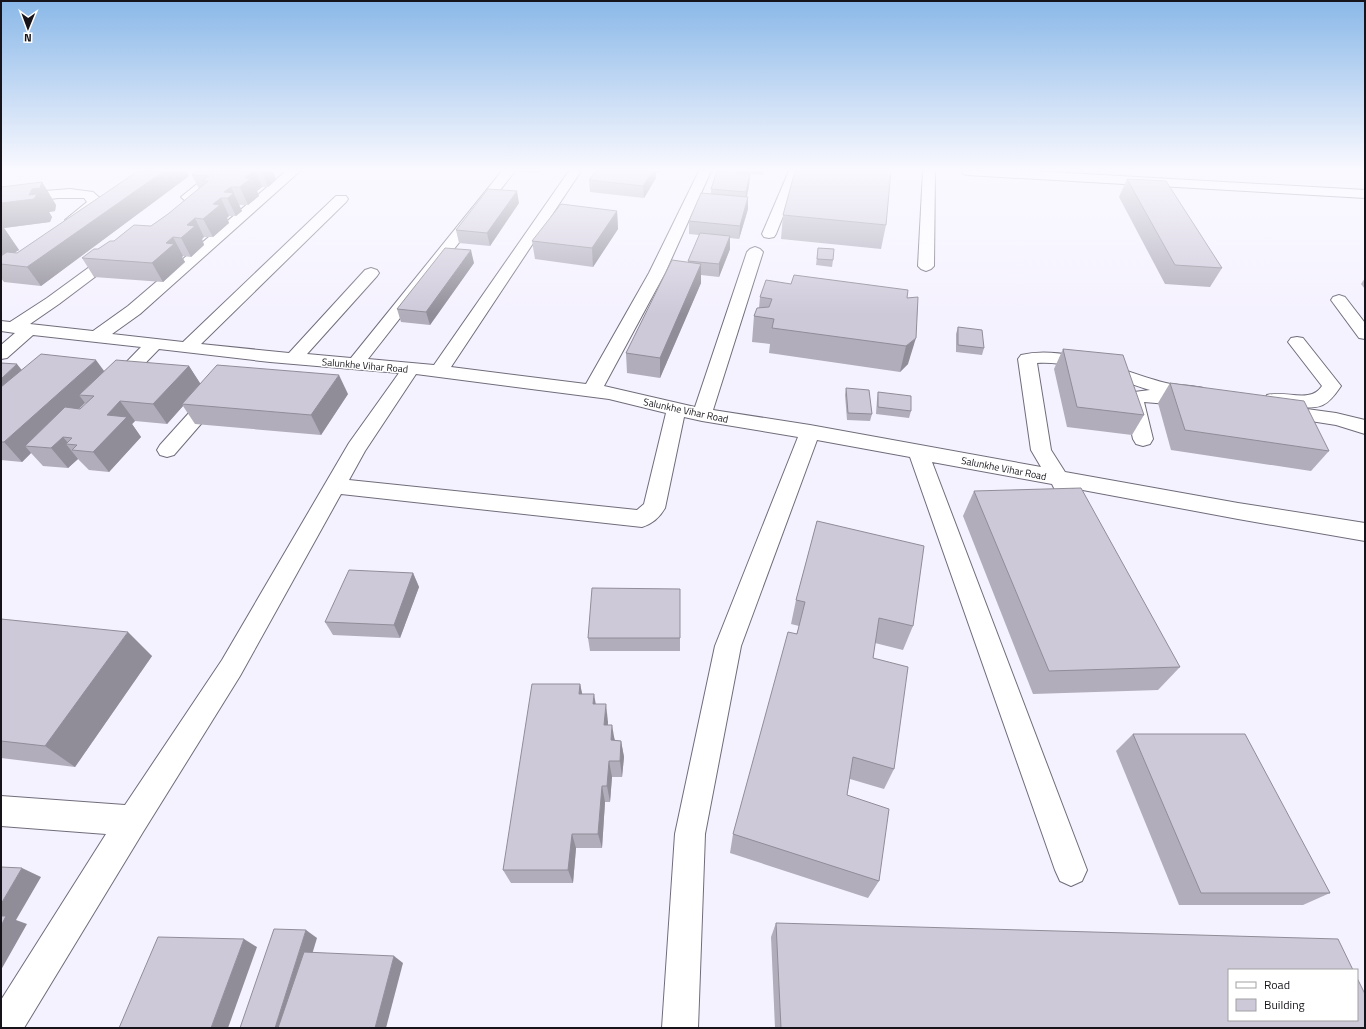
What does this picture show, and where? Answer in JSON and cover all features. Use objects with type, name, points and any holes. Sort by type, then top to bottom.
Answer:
[{"type":"street","points":[[62,227],[73,219]]},
{"type":"street","points":[[174,225],[181,219]]},
{"type":"street","points":[[96,337],[134,310],[239,219]]},
{"type":"street","points":[[188,347],[320,219]]},
{"type":"street","points":[[356,364],[471,219]]},
{"type":"street","points":[[439,372],[543,219]]},
{"type":"street","points":[[592,391],[657,273],[682,219]]},
{"type":"street","points":[[769,234],[775,219]]},
{"type":"street","points":[[926,266],[928,219]]},
{"type":"street","points":[[1,354],[15,327],[53,301],[124,248]]},
{"type":"street","points":[[702,415],[755,252]]},
{"type":"street","points":[[294,359],[371,273]]},
{"type":"street","points":[[1339,300],[1365,334]]},
{"type":"street","name":"Salunkhe Vihar Road","points":[[15,327],[294,359],[411,368],[592,391],[702,415],[810,432],[1238,511],[1365,532]]},
{"type":"street","points":[[1298,342],[1332,386],[1325,396],[1315,402],[1260,403],[1336,419],[1365,428]]},
{"type":"street","points":[[105,392],[155,343]]},
{"type":"street","points":[[167,450],[250,354]]},
{"type":"street","points":[[1076,505],[1041,450],[1027,359],[1048,357],[1093,366],[1166,389],[1209,398],[1150,396],[1133,397],[1143,439]]},
{"type":"street","points":[[4,1028],[132,821],[231,668],[356,448],[411,368]]},
{"type":"street","points":[[335,486],[642,519],[654,508],[676,409]]},
{"type":"street","points":[[680,1028],[690,834],[728,646],[810,432]]},
{"type":"street","points":[[918,452],[1071,870]]},
{"type":"street","points":[[1,811],[132,821]]},
{"type":"building","points":[[67,219],[95,219],[27,267],[1,264],[1,256],[7,252],[17,253]]},
{"type":"building","points":[[161,219],[194,219],[187,225],[195,226],[181,238],[173,237],[166,243],[174,244],[152,263],[82,258],[94,249],[98,249],[110,241],[114,241],[134,225],[151,226]]},
{"type":"building","points":[[465,219],[497,219],[487,233],[456,230]]},
{"type":"building","points":[[549,219],[612,219],[592,248],[532,241]]},
{"type":"building","points":[[690,219],[742,219],[740,226],[689,221]]},
{"type":"building","points":[[824,219],[887,219],[886,225]]},
{"type":"building","points":[[1149,219],[1190,219],[1222,268],[1175,265]]},
{"type":"building","points":[[700,233],[730,236],[719,264],[688,261]]},
{"type":"building","points":[[445,248],[471,250],[426,312],[397,309]]},
{"type":"building","points":[[818,248],[834,249],[833,260],[817,259]]},
{"type":"building","points":[[672,260],[701,264],[660,358],[626,353]]},
{"type":"building","points":[[794,275],[908,290],[907,298],[918,297],[916,338],[906,346],[772,328],[774,319],[754,316],[757,308],[769,307],[772,299],[760,297],[766,280],[791,284]]},
{"type":"building","points":[[958,327],[982,330],[984,348],[958,345]]},
{"type":"building","points":[[1063,349],[1123,355],[1144,415],[1077,407]]},
{"type":"building","points":[[41,354],[96,360],[4,442],[1,442],[1,387]]},
{"type":"building","points":[[116,360],[189,366],[153,404],[120,401],[107,415],[127,417],[93,452],[72,450],[77,445],[66,444],[72,438],[63,437],[51,448],[25,446],[65,407],[80,409],[94,396],[79,395]]},
{"type":"building","points":[[1,363],[17,364],[1,379]]},
{"type":"building","points":[[217,365],[339,375],[311,415],[182,404]]},
{"type":"building","points":[[1170,383],[1304,401],[1329,451],[1185,430]]},
{"type":"building","points":[[846,388],[869,390],[872,414],[848,413]]},
{"type":"building","points":[[878,392],[911,396],[911,411],[878,407]]},
{"type":"building","points":[[1081,488],[1180,667],[1049,671],[974,491]]},
{"type":"building","points":[[817,521],[924,546],[913,626],[879,618],[873,658],[908,667],[894,769],[853,757],[847,795],[889,809],[879,881],[733,834],[788,632],[797,634],[805,602],[796,600]]},
{"type":"building","points":[[349,570],[413,573],[394,625],[325,622]]},
{"type":"building","points":[[592,588],[680,589],[680,638],[588,638]]},
{"type":"building","points":[[1,619],[128,632],[45,746],[1,741]]},
{"type":"building","points":[[532,684],[580,684],[579,694],[594,694],[593,704],[606,704],[604,725],[612,725],[611,740],[621,741],[620,761],[609,761],[607,786],[602,786],[598,834],[572,834],[568,870],[503,870]]},
{"type":"building","points":[[1133,734],[1245,734],[1330,893],[1201,893]]},
{"type":"building","points":[[1,867],[22,868],[1,904]]},
{"type":"building","points":[[1,916],[6,916],[1,926]]},
{"type":"building","points":[[776,923],[1338,939],[1353,969],[1228,969],[1228,1021],[1358,1021],[1358,980],[1365,994],[1365,1028],[781,1028]]},
{"type":"building","points":[[274,929],[306,930],[275,1028],[240,1028]]},
{"type":"building","points":[[158,937],[244,939],[211,1028],[119,1028]]},
{"type":"building","points":[[304,952],[394,956],[375,1028],[278,1028]]}]
